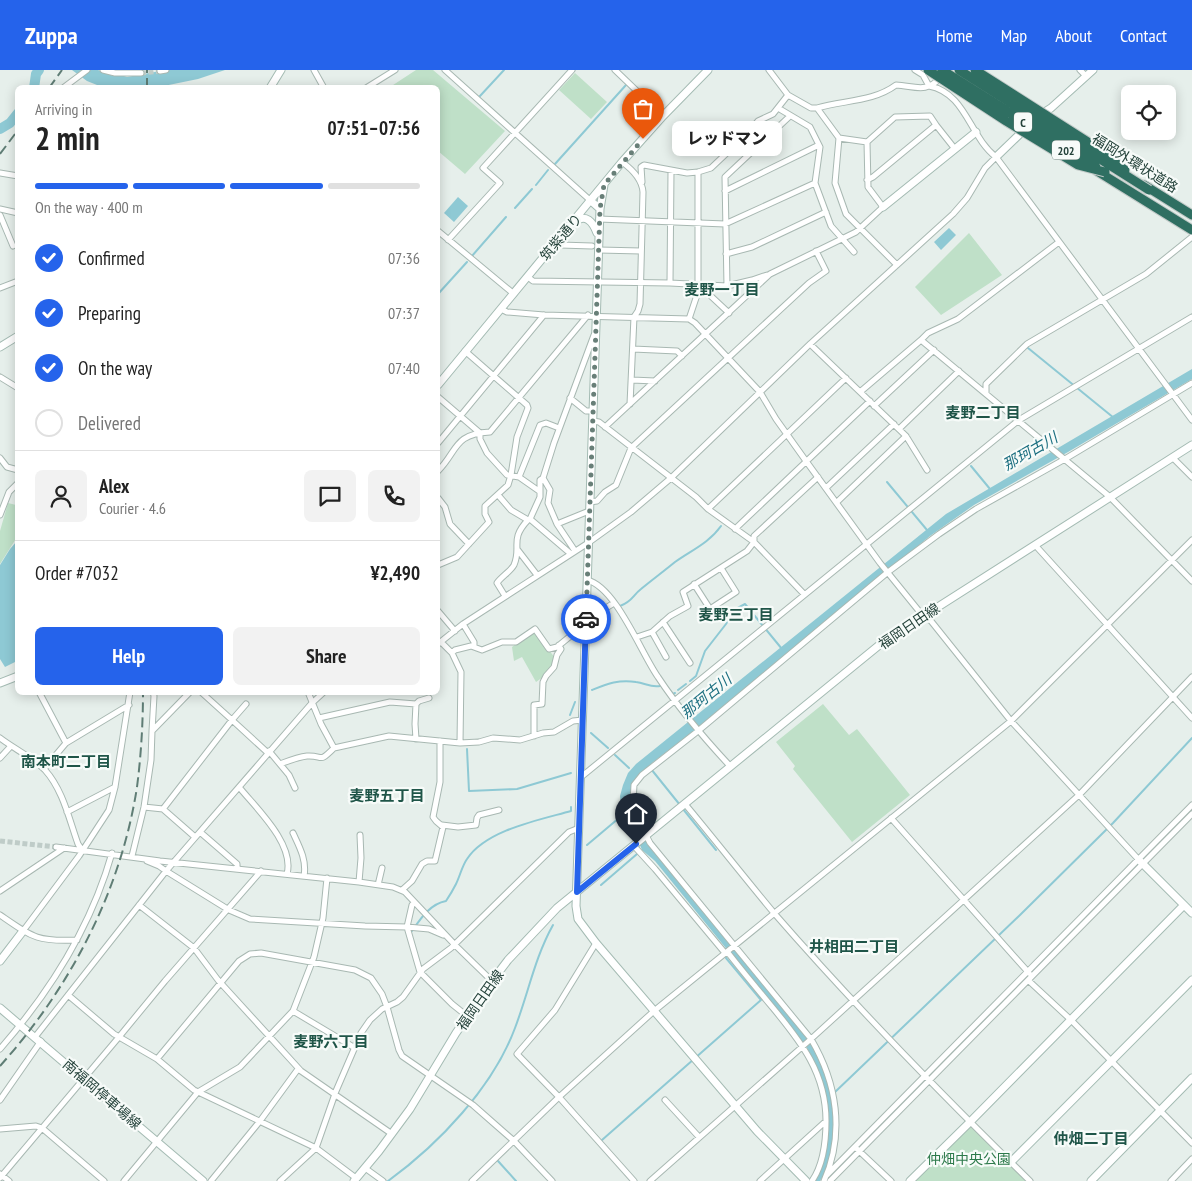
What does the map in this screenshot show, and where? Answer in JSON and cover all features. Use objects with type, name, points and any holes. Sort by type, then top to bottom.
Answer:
[{"type":"highway","points":[[928,70],[1078,165],[1105,172]]},
{"type":"highway","name":"C","points":[[960,70],[1192,216]]},
{"type":"highway","name":"福岡外環状道路","points":[[960,70],[1192,216]]},
{"type":"highway","name":"C","points":[[943,71],[1105,172],[1192,229]]},
{"type":"highway","name":"福岡外環状道路","points":[[943,71],[1192,229]]},
{"type":"highway","points":[[979,72],[1091,144],[1112,159],[1148,190]]},
{"type":"street","points":[[67,85],[87,70]]},
{"type":"street","points":[[103,70],[115,73],[141,73]]},
{"type":"street","points":[[160,71],[166,70]]},
{"type":"street","points":[[272,85],[281,70]]},
{"type":"street","points":[[314,70],[322,85]]},
{"type":"street","points":[[371,85],[394,70]]},
{"type":"street","points":[[445,70],[600,209]]},
{"type":"street","points":[[448,240],[500,183],[483,168],[572,70]]},
{"type":"street","points":[[615,70],[663,116]]},
{"type":"street","name":"筑紫通り","points":[[440,382],[622,162],[708,70]]},
{"type":"street","points":[[769,70],[788,95],[811,108],[871,98],[896,85],[922,89],[936,82],[943,71]]},
{"type":"street","points":[[915,70],[922,75],[929,86],[937,88],[956,101],[987,150],[996,157],[1192,420]]},
{"type":"street","points":[[1080,70],[1086,76]]},
{"type":"street","points":[[440,642],[463,624],[588,543],[631,512],[671,478],[810,344],[953,214],[967,198],[985,168],[1028,126],[1093,70]]},
{"type":"street","points":[[630,404],[634,317],[640,304],[641,283],[643,221],[641,167],[644,165],[672,171],[698,172],[711,168],[729,151],[737,147],[758,121],[773,114],[788,95]]},
{"type":"street","points":[[778,108],[810,127],[820,147],[815,183],[832,226],[854,252]]},
{"type":"street","points":[[817,108],[838,138],[835,182],[846,214],[897,265]]},
{"type":"street","points":[[727,286],[725,177],[790,116]]},
{"type":"street","points":[[882,206],[868,187],[867,142],[895,117],[930,116],[955,148]]},
{"type":"street","points":[[867,180],[936,125]]},
{"type":"street","points":[[528,277],[534,280],[727,286],[752,280],[770,274],[856,232],[882,206],[976,132]]},
{"type":"street","points":[[838,138],[867,142]]},
{"type":"street","points":[[725,191],[819,145]]},
{"type":"street","points":[[622,162],[638,177],[642,185]]},
{"type":"street","points":[[670,283],[672,171]]},
{"type":"street","points":[[689,319],[698,292],[698,172]]},
{"type":"street","points":[[0,173],[15,176]]},
{"type":"street","points":[[599,219],[725,224],[815,183]]},
{"type":"street","points":[[604,185],[599,219],[576,906],[578,919],[596,943],[734,1105],[783,1160],[806,1181]]},
{"type":"street","points":[[0,208],[15,212]]},
{"type":"street","points":[[726,254],[752,247],[826,212]]},
{"type":"street","points":[[0,215],[13,246]]},
{"type":"street","points":[[573,223],[577,219],[587,219],[593,223],[599,238]]},
{"type":"street","points":[[440,233],[514,294]]},
{"type":"street","points":[[986,393],[986,384],[1028,344],[1146,274],[1192,237]]},
{"type":"street","points":[[557,242],[560,245],[592,246]]},
{"type":"street","points":[[860,392],[928,333],[958,318],[1059,242]]},
{"type":"street","points":[[598,250],[641,251]]},
{"type":"street","points":[[590,502],[597,501],[605,492],[616,485],[632,448],[809,283],[826,271],[816,251]]},
{"type":"street","points":[[605,427],[770,274]]},
{"type":"street","points":[[0,288],[15,282]]},
{"type":"street","points":[[698,284],[729,313]]},
{"type":"street","points":[[501,309],[507,312],[544,315],[689,319],[706,334],[760,392],[787,435],[880,563],[923,616],[930,621],[1012,721],[1112,830],[1192,913]]},
{"type":"street","points":[[440,442],[544,315]]},
{"type":"street","points":[[440,468],[457,443],[480,433],[490,432],[588,315]]},
{"type":"street","points":[[581,777],[1019,420],[1192,317]]},
{"type":"street","points":[[505,596],[497,582],[513,566],[517,549],[518,531],[529,520],[537,506],[540,497],[540,480],[543,478],[559,428],[596,331]]},
{"type":"street","points":[[0,347],[15,338]]},
{"type":"street","points":[[921,340],[1110,497],[1192,581]]},
{"type":"street","points":[[810,344],[906,436],[927,470]]},
{"type":"street","points":[[633,349],[677,351],[682,356]]},
{"type":"street","points":[[874,406],[934,350]]},
{"type":"street","points":[[440,564],[457,557],[489,522],[484,510],[485,506],[508,485],[517,437],[528,408],[465,351]]},
{"type":"street","points":[[899,429],[959,371]]},
{"type":"street","points":[[0,377],[15,386]]},
{"type":"street","points":[[708,509],[846,378]]},
{"type":"street","points":[[632,380],[655,381]]},
{"type":"street","points":[[826,1180],[837,1129],[836,1107],[829,1075],[822,1058],[810,1039],[650,843],[634,809],[634,785],[642,774],[698,731],[888,572],[938,534],[976,509],[1065,459],[1192,383]]},
{"type":"street","points":[[570,398],[586,411],[593,411]]},
{"type":"street","points":[[440,399],[480,433],[480,438],[487,453],[507,474],[519,476],[540,491]]},
{"type":"street","points":[[735,529],[870,401]]},
{"type":"street","points":[[593,421],[599,422],[696,497],[708,509],[754,542],[804,594]]},
{"type":"street","points":[[519,476],[540,425],[546,423],[559,428]]},
{"type":"street","points":[[826,488],[894,424]]},
{"type":"street","points":[[837,502],[906,436]]},
{"type":"street","name":"福岡日田線","points":[[355,1180],[392,1134],[467,1016],[492,981],[508,960],[557,908],[883,642],[1192,445]]},
{"type":"street","points":[[0,458],[7,467],[15,469]]},
{"type":"street","points":[[1173,458],[1192,477]]},
{"type":"street","points":[[637,637],[652,632],[670,616],[688,606],[683,592],[747,551],[754,542],[754,536],[818,477]]},
{"type":"street","points":[[543,478],[550,490],[548,504],[573,552]]},
{"type":"street","points":[[0,515],[9,492],[15,486]]},
{"type":"street","points":[[498,496],[511,510],[529,520],[573,552]]},
{"type":"street","points":[[440,501],[445,507],[450,524],[469,544]]},
{"type":"street","points":[[557,524],[589,510]]},
{"type":"street","points":[[472,1181],[559,1097],[654,1011],[1012,721],[1192,540]]},
{"type":"street","points":[[1035,545],[1192,718]]},
{"type":"street","points":[[517,549],[538,575]]},
{"type":"street","points":[[694,584],[710,609],[736,592],[721,568]]},
{"type":"street","points":[[587,580],[596,582],[614,603],[637,637],[657,676],[690,722],[730,766]]},
{"type":"street","points":[[586,617],[593,616],[614,603]]},
{"type":"street","points":[[440,613],[455,631]]},
{"type":"street","points":[[663,622],[690,663]]},
{"type":"street","points":[[463,624],[474,642],[474,646]]},
{"type":"street","points":[[452,653],[461,648],[474,646],[482,650],[502,642],[516,642],[535,629],[549,649],[559,646],[579,629],[586,629]]},
{"type":"street","points":[[652,632],[666,657]]},
{"type":"street","points":[[440,644],[452,653],[461,672],[460,743]]},
{"type":"street","points":[[534,736],[534,705],[542,704],[543,682],[554,667],[557,655],[561,649],[559,646]]},
{"type":"street","points":[[0,683],[15,677]]},
{"type":"street","points":[[650,1181],[1080,794],[1192,677]]},
{"type":"street","points":[[40,695],[66,743]]},
{"type":"street","points":[[0,960],[82,850],[109,810],[115,787],[130,695]]},
{"type":"street","points":[[132,856],[144,807],[151,760],[154,695]]},
{"type":"street","points":[[152,730],[187,695]]},
{"type":"street","points":[[204,695],[269,752],[289,775],[295,788]]},
{"type":"street","points":[[309,695],[334,748]]},
{"type":"street","points":[[0,1100],[68,995],[139,905],[238,787],[321,695]]},
{"type":"street","points":[[319,718],[390,702],[416,704],[429,698]]},
{"type":"street","points":[[162,809],[246,704]]},
{"type":"street","points":[[416,704],[416,739]]},
{"type":"street","points":[[44,768],[66,743],[129,705]]},
{"type":"street","points":[[280,764],[308,756],[325,757],[334,748],[389,736],[460,743],[478,742],[493,738],[520,740],[543,733],[554,732],[573,721],[583,720]]},
{"type":"street","points":[[0,738],[44,768],[60,791],[66,812],[82,850]]},
{"type":"street","points":[[440,741],[440,782],[433,817],[436,822],[441,825],[458,827],[476,825],[479,815],[499,810]]},
{"type":"street","points":[[0,758],[11,746]]},
{"type":"street","points":[[66,812],[115,787]]},
{"type":"street","points":[[238,787],[272,825],[282,843],[289,868],[287,874]]},
{"type":"street","points":[[685,804],[774,913],[853,1000],[924,1076],[1030,1181]]},
{"type":"street","points":[[1142,862],[1192,805]]},
{"type":"street","points":[[144,807],[162,809],[195,837]]},
{"type":"street","points":[[826,1180],[930,1081],[1029,976],[1192,814]]},
{"type":"street","points":[[891,818],[964,898],[1029,976],[1192,1143]]},
{"type":"street","points":[[402,890],[412,882],[422,864],[427,861],[435,861],[444,827],[441,825]]},
{"type":"street","points":[[280,1181],[316,1148],[335,1095],[362,1033],[370,1020],[403,997],[420,972],[454,944],[569,832],[579,828]]},
{"type":"street","points":[[200,832],[237,864],[237,868]]},
{"type":"street","points":[[293,833],[301,851],[305,869],[304,876]]},
{"type":"street","points":[[359,882],[360,835]]},
{"type":"street","points":[[635,845],[725,953],[729,954],[802,1046],[819,1079],[824,1099],[826,1121],[825,1143],[812,1181]]},
{"type":"street","points":[[56,847],[327,878],[402,890],[492,981]]},
{"type":"street","points":[[0,891],[64,848]]},
{"type":"street","points":[[0,1049],[48,989],[77,940],[99,891],[112,853]]},
{"type":"street","points":[[132,856],[159,866],[229,910],[252,920],[408,927],[430,929],[443,935],[442,932]]},
{"type":"street","points":[[378,885],[382,868]]},
{"type":"street","points":[[9,1181],[1,1175],[261,871]]},
{"type":"street","points":[[124,1181],[198,1092],[240,1067],[268,1035],[293,1011],[312,963],[322,924],[327,878]]},
{"type":"street","points":[[414,903],[408,927],[420,972],[467,1016]]},
{"type":"street","points":[[139,905],[194,948],[222,984],[298,1069],[392,1134]]},
{"type":"street","points":[[910,1181],[1184,905]]},
{"type":"street","points":[[0,915],[40,940],[77,940]]},
{"type":"street","points":[[596,943],[555,1010],[517,1054],[559,1097],[634,1181]]},
{"type":"street","points":[[157,1059],[239,962],[250,954],[261,953],[355,970],[371,978],[382,994],[402,1056],[474,1105],[514,1141],[552,1181]]},
{"type":"street","points":[[857,1149],[924,1076],[1029,976]]},
{"type":"street","points":[[1011,1162],[1192,980]]},
{"type":"street","points":[[68,995],[119,1037],[157,1059],[198,1092],[316,1148],[355,1180]]},
{"type":"street","name":"南福岡停車場線","points":[[0,1008],[203,1181]]},
{"type":"street","points":[[293,1011],[355,1048]]},
{"type":"street","points":[[211,1181],[260,1122],[298,1069]]},
{"type":"street","points":[[1091,1181],[1192,1078]]},
{"type":"street","points":[[665,1100],[699,1137]]},
{"type":"street","points":[[760,1181],[826,1121]]},
{"type":"street","points":[[0,1129],[36,1126],[42,1128],[104,1181]]},
{"type":"street","points":[[857,1149],[891,1181]]},
{"type":"street","points":[[1171,1181],[1192,1159]]},
{"type":"street","points":[[365,1168],[383,1181]]},
{"type":"green space","points":[[416,70],[433,70],[505,131],[465,174],[440,153],[440,85],[393,85]]},
{"type":"green space","points":[[575,73],[607,102],[591,119],[559,90]]},
{"type":"green space","points":[[969,233],[1002,275],[941,315],[915,287]]},
{"type":"green space","points":[[8,503],[15,505],[15,540],[0,564],[0,531]]},
{"type":"green space","points":[[533,632],[536,633],[555,658],[550,672],[536,682],[522,657],[514,661],[512,647]]},
{"type":"green space","points":[[823,704],[849,735],[857,729],[910,795],[852,842],[793,769],[795,766],[776,742]]},
{"type":"green space","name":"仲畑中央公園","points":[[970,1126],[1026,1181],[915,1181]]},
{"type":"water","points":[[72,70],[98,70],[113,76],[121,75],[127,77],[166,70],[225,70],[198,79],[169,85],[97,85],[87,81]]},
{"type":"water","points":[[458,197],[468,206],[454,222],[444,213]]},
{"type":"water","points":[[949,228],[956,235],[941,250],[934,242]]},
{"type":"water","points":[[1192,369],[1192,379],[974,505],[930,536],[636,778],[631,796],[633,815],[649,843],[812,1044],[827,1075],[833,1101],[833,1144],[831,1158],[826,1170],[820,1181],[814,1181],[828,1116],[814,1062],[807,1048],[655,861],[642,850],[635,833],[624,817],[621,806],[620,796],[628,773],[636,764],[946,514]]},
{"type":"water","points":[[15,543],[15,662],[5,667],[0,659],[0,565]]},
{"type":"waterway","points":[[34,85],[36,74],[39,70]]},
{"type":"waterway","points":[[480,96],[504,70]]},
{"type":"waterway","points":[[555,164],[626,85]]},
{"type":"waterway","points":[[0,129],[10,123],[15,117]]},
{"type":"waterway","points":[[536,185],[548,170]]},
{"type":"waterway","points":[[515,208],[532,189]]},
{"type":"waterway","points":[[472,256],[506,217]]},
{"type":"waterway","points":[[440,292],[467,262]]},
{"type":"waterway","points":[[1028,348],[1114,418]]},
{"type":"waterway","points":[[971,466],[990,489]]},
{"type":"waterway","points":[[887,482],[927,530]]},
{"type":"waterway","points":[[620,606],[630,600],[675,562],[706,542],[721,526]]},
{"type":"waterway","points":[[745,604],[782,649]]},
{"type":"waterway","points":[[690,681],[696,676],[705,651],[726,624],[734,610],[745,604]]},
{"type":"waterway","points":[[592,690],[624,681],[660,686]]},
{"type":"waterway","points":[[664,684],[673,694],[675,693]]},
{"type":"waterway","points":[[678,690],[686,684]]},
{"type":"waterway","points":[[570,715],[575,702]]},
{"type":"waterway","points":[[591,733],[608,748]]},
{"type":"waterway","points":[[834,1093],[1113,823],[1192,738]]},
{"type":"waterway","points":[[467,749],[469,791],[517,789],[571,773]]},
{"type":"waterway","points":[[615,755],[629,768]]},
{"type":"waterway","points":[[647,764],[680,805]]},
{"type":"waterway","points":[[412,931],[431,908],[446,901],[456,884],[465,862],[476,849],[500,833],[529,822],[571,811],[571,807]]},
{"type":"waterway","points":[[683,809],[716,850]]},
{"type":"waterway","points":[[1143,860],[1192,810]]},
{"type":"waterway","points":[[587,845],[619,818]]},
{"type":"waterway","points":[[601,885],[637,854]]},
{"type":"waterway","points":[[835,1170],[1139,863]]},
{"type":"waterway","points":[[388,1181],[445,1132],[479,1093],[493,1072],[515,1028],[536,963],[553,925]]},
{"type":"waterway","points":[[602,1140],[761,1000],[726,958],[727,956]]},
{"type":"waterway","points":[[498,1161],[516,1181]]},
{"type":"tunnel","points":[[141,73],[160,71]]},
{"type":"tunnel","points":[[0,841],[56,847]]},
{"type":"railway","points":[[51,85],[62,70]]},
{"type":"railway","points":[[147,70],[147,85]]},
{"type":"railway","points":[[0,154],[15,134]]},
{"type":"railway","points":[[0,1066],[49,1004],[70,971],[89,936],[119,864],[137,787],[142,740],[143,695]]},
{"type":"way so far","points":[[586,619],[600,209],[604,185],[643,139]]},
{"type":"place","name":"レッドマン","points":[[643,139]]},
{"type":"district","name":"麦野一丁目","points":[[722,289]]},
{"type":"district","name":"麦野二丁目","points":[[983,412]]},
{"type":"district","name":"麦野三丁目","points":[[736,614]]},
{"type":"district","name":"南本町二丁目","points":[[66,761]]},
{"type":"district","name":"麦野五丁目","points":[[387,795]]},
{"type":"district","name":"井相田二丁目","points":[[854,946]]},
{"type":"district","name":"麦野六丁目","points":[[331,1041]]},
{"type":"district","name":"仲畑二丁目","points":[[1091,1138]]},
{"type":"route","points":[[586,619],[577,892],[636,844]]},
{"type":"water label","name":"那珂古川","points":[[1030,451]]},
{"type":"water label","name":"那珂古川","points":[[706,696]]}]
